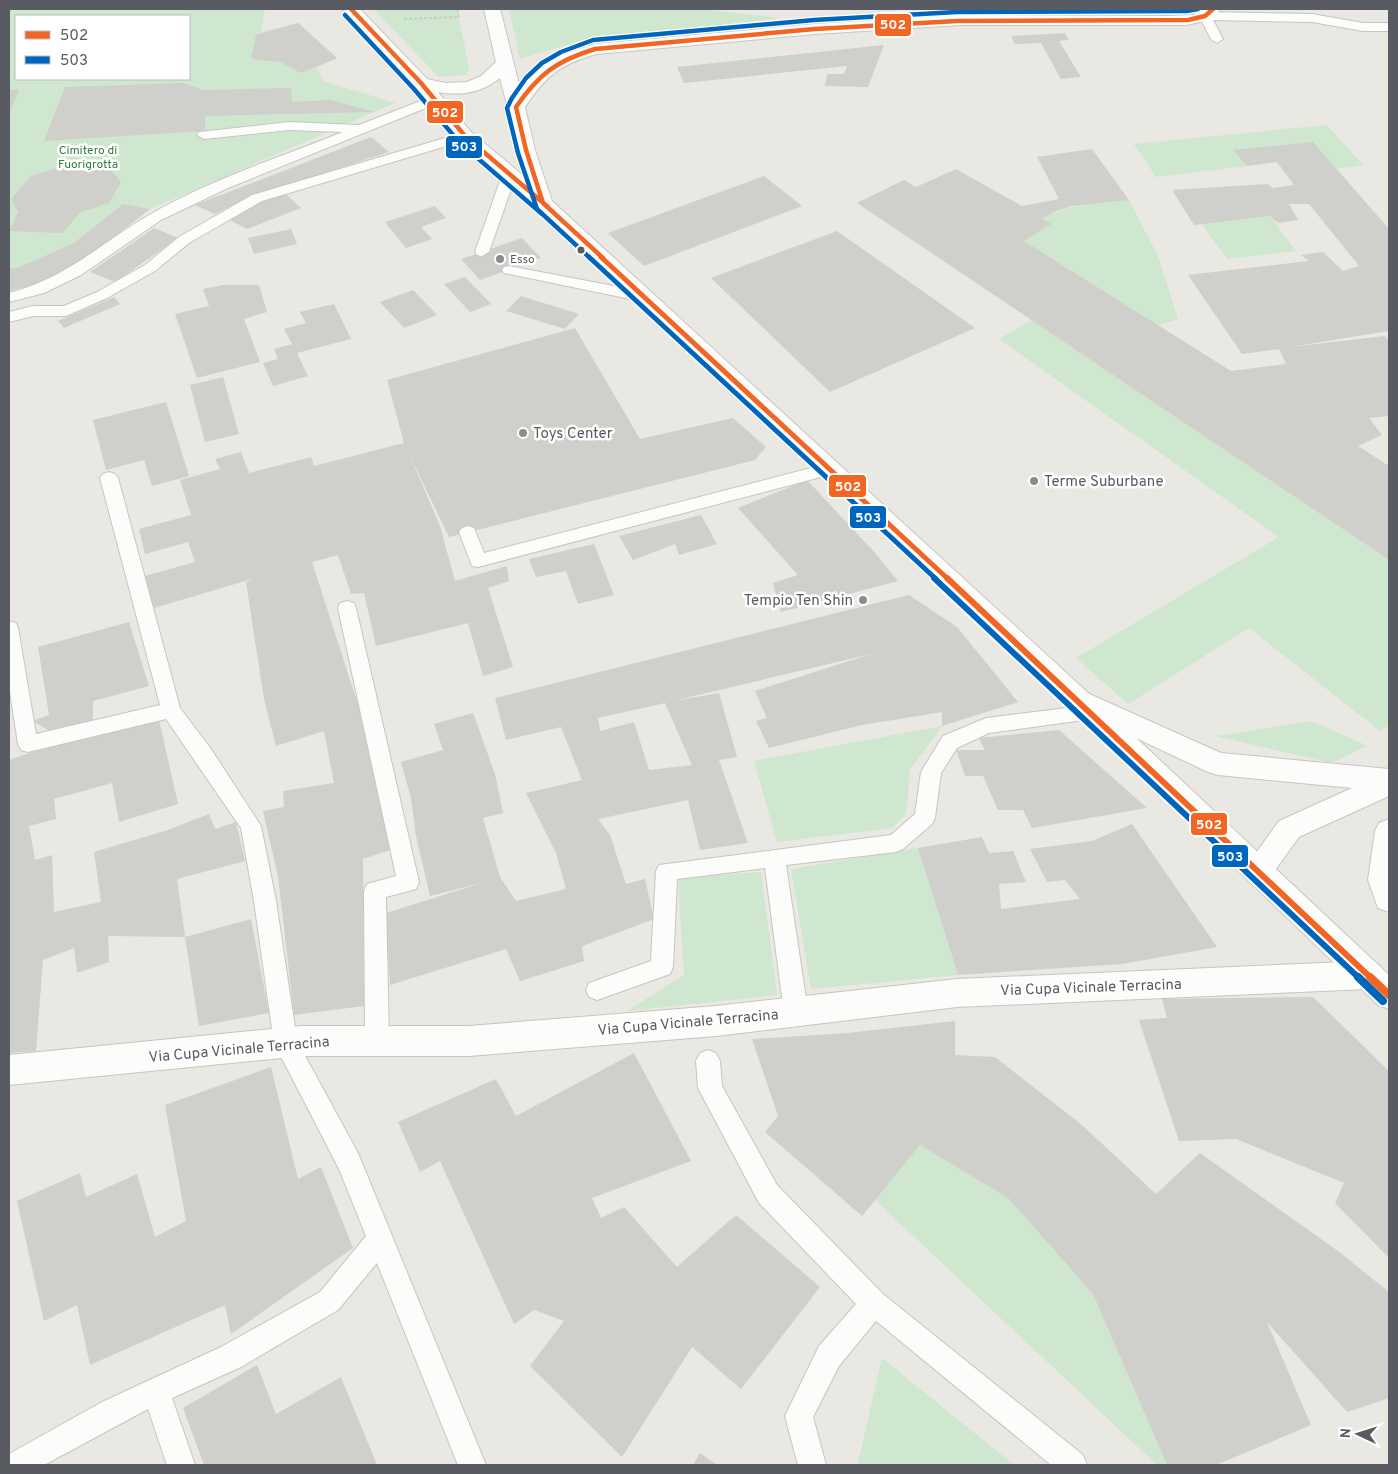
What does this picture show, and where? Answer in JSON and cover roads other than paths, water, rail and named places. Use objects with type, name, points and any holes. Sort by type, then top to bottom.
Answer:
[{"type":"main road","points":[[351,9],[421,83],[433,100],[465,136],[542,203],[830,469],[1084,706],[1378,985]]},
{"type":"main road","points":[[492,9],[526,150],[542,203]]},
{"type":"main road","points":[[817,9],[957,21]]},
{"type":"main road","points":[[516,107],[539,74],[553,63],[595,49],[815,29],[957,21],[1168,21],[1188,20],[1209,12]]},
{"type":"main road","points":[[421,83],[452,88],[476,86],[488,81],[505,62]]},
{"type":"main road","points":[[1084,706],[1218,764],[1389,782]]},
{"type":"main road","points":[[1258,871],[1289,829],[1389,782]]},
{"type":"main road","points":[[1389,831],[1383,880],[1389,899]]},
{"type":"main road","name":"Via Cupa Vicinale Terracina","points":[[9,1070],[286,1043],[468,1041],[796,1012],[957,993],[1378,985]]},
{"type":"lane","points":[[1289,9],[1312,18]]},
{"type":"lane","points":[[1217,39],[1209,12],[1312,18],[1363,26],[1389,27]]},
{"type":"lane","points":[[9,298],[39,290],[76,272],[156,217],[223,185],[433,100]]},
{"type":"lane","points":[[204,135],[289,126],[361,128]]},
{"type":"lane","points":[[9,317],[33,311],[66,311],[102,295],[150,268],[184,240],[257,198],[465,136]]},
{"type":"lane","points":[[482,252],[509,176]]},
{"type":"lane","points":[[509,270],[645,297]]},
{"type":"lane","points":[[468,532],[478,561],[830,469]]},
{"type":"lane","points":[[109,478],[170,710],[204,755],[251,826],[265,901],[286,1043],[349,1162],[472,1465]]},
{"type":"lane","points":[[347,608],[408,882],[375,891],[378,1041]]},
{"type":"lane","points":[[9,628],[28,744],[170,710]]},
{"type":"lane","points":[[597,990],[662,968],[667,871],[896,843],[925,818],[932,772],[950,742],[986,726],[1084,706]]},
{"type":"lane","points":[[774,858],[796,1012]]},
{"type":"lane","points":[[708,1061],[710,1088],[768,1194],[874,1303],[1073,1465]]},
{"type":"lane","points":[[17,1465],[112,1412],[231,1357],[329,1302],[380,1240]]},
{"type":"lane","points":[[812,1465],[799,1416],[829,1356],[874,1303]]},
{"type":"lane","points":[[156,1392],[181,1465]]},
{"type":"place","name":"Esso","points":[[500,259]]},
{"type":"place","name":"Toys Center","points":[[523,433]]},
{"type":"place","name":"Terme Suburbane","points":[[1034,481]]},
{"type":"place","name":"Tempio Ten Shin","points":[[863,600]]},
{"type":"park label","name":"Cimitero di Fuorigrotta","points":[[88,157]]}]
